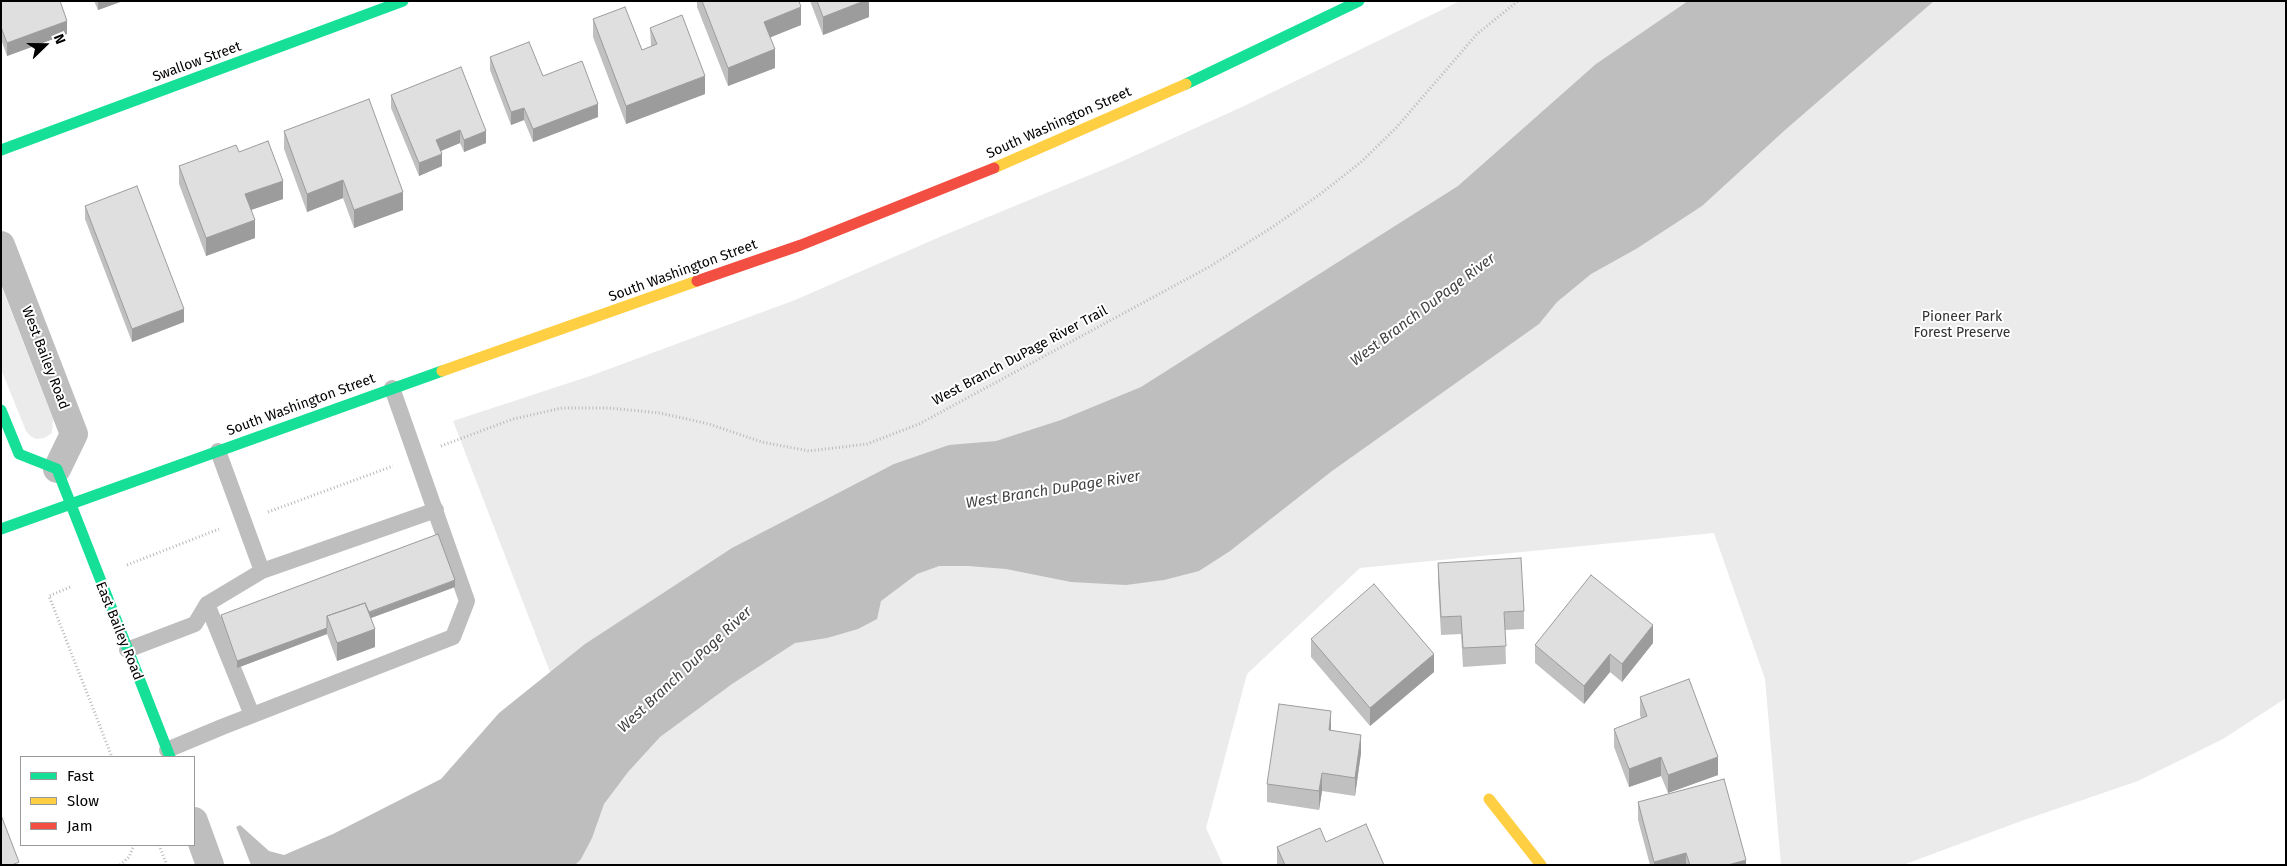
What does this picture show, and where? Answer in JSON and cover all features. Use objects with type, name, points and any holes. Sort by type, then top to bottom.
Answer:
[{"type":"main road","name":"Swallow Street","points":[[1,150],[403,1]]},
{"type":"main road","name":"South Washington Street","points":[[1,529],[392,388],[801,244],[986,172],[1207,75],[1359,1]]},
{"type":"main road","points":[[1,410],[19,454],[56,469],[70,504]]},
{"type":"main road","name":"East Bailey Road","points":[[70,504],[168,754]]},
{"type":"main road","points":[[1489,799],[1541,865]]},
{"type":"street","name":"West Bailey Road","points":[[1,245],[74,434],[56,469]]},
{"type":"street","points":[[195,824],[210,865]]},
{"type":"lane","points":[[168,754],[252,715],[453,637],[467,601],[392,388]]},
{"type":"lane","points":[[218,451],[262,571]]},
{"type":"lane","points":[[127,650],[196,624],[207,604],[262,571],[436,510]]},
{"type":"lane","points":[[207,604],[252,715]]},
{"type":"path","name":"West Branch DuPage River Trail","points":[[436,448],[513,419],[562,408],[609,408],[660,413],[708,424],[762,442],[809,451],[867,444],[919,424],[1210,267],[1319,196],[1361,162],[1396,128],[1477,34],[1518,1]]},
{"type":"path","points":[[266,513],[385,470]]},
{"type":"path","points":[[130,564],[213,531]]},
{"type":"path","points":[[72,587],[49,596],[112,756]]},
{"type":"path","points":[[159,846],[167,865]]},
{"type":"path","points":[[120,865],[129,857],[134,847]]},
{"type":"green space","name":"Pioneer Park Forest Preserve","points":[[1460,1],[2286,1],[2286,698],[2223,739],[2138,781],[2024,820],[1903,865],[1781,865],[1765,679],[1714,533],[1360,568],[1247,674],[1206,828],[1223,865],[432,865],[566,783],[550,672],[453,421],[590,376],[795,300],[942,236],[1114,165],[1244,106]]},
{"type":"green space","points":[[1,285],[53,419],[52,433],[44,438],[36,439],[26,431],[1,369]]},
{"type":"water","name":"West Branch DuPage River","points":[[1688,1],[1934,1],[1785,130],[1702,206],[1636,249],[1591,274],[1557,302],[1539,324],[1332,471],[1230,551],[1199,571],[1164,580],[1126,585],[1071,582],[1006,569],[968,566],[939,566],[917,574],[881,601],[877,619],[858,629],[827,638],[795,643],[732,684],[660,737],[628,772],[604,804],[592,838],[581,859],[575,865],[160,865],[240,825],[269,851],[284,855],[333,834],[441,779],[499,713],[585,644],[732,548],[894,464],[949,445],[996,441],[1061,420],[1141,387],[1458,186],[1596,64]]},
{"type":"pier","points":[[235,824],[251,865],[157,865],[160,860],[189,846],[195,846],[195,843]]},
{"type":"building","points":[[1,1],[60,1],[67,21],[7,43],[1,27]]},
{"type":"building","points":[[702,1],[799,1],[801,7],[764,22],[775,49],[728,68]]},
{"type":"building","points":[[817,1],[864,1],[823,17]]},
{"type":"building","points":[[625,7],[642,50],[657,44],[650,28],[682,15],[705,76],[626,106],[593,19]]},
{"type":"building","points":[[529,42],[543,76],[582,61],[598,104],[533,129],[524,108],[511,112],[490,57]]},
{"type":"building","points":[[461,67],[486,131],[464,140],[460,130],[436,140],[442,154],[419,163],[391,95]]},
{"type":"building","points":[[369,99],[403,192],[354,210],[343,180],[307,194],[284,131]]},
{"type":"building","points":[[268,141],[283,181],[245,194],[255,220],[206,238],[179,166],[236,145],[239,152]]},
{"type":"building","points":[[137,186],[184,309],[132,329],[85,206]]},
{"type":"building","points":[[438,534],[455,580],[369,612],[365,603],[327,616],[327,628],[237,661],[221,615]]},
{"type":"building","points":[[1521,558],[1524,611],[1504,612],[1506,646],[1463,648],[1461,616],[1441,617],[1438,563]]},
{"type":"building","points":[[1591,575],[1653,625],[1622,664],[1610,654],[1584,686],[1535,645]]},
{"type":"building","points":[[1374,584],[1434,654],[1370,708],[1311,639]]},
{"type":"building","points":[[365,603],[375,629],[337,643],[327,616]]},
{"type":"building","points":[[1689,679],[1718,757],[1668,775],[1661,757],[1629,769],[1614,729],[1647,716],[1640,697]]},
{"type":"building","points":[[1279,704],[1331,711],[1329,730],[1361,735],[1355,778],[1322,773],[1319,791],[1267,784]]},
{"type":"building","points":[[1724,779],[1746,860],[1728,865],[1690,865],[1686,853],[1654,862],[1638,802]]},
{"type":"building","points":[[1,815],[19,862],[12,865],[1,865]]},
{"type":"building","points":[[1366,824],[1384,865],[1285,865],[1277,847],[1320,828],[1326,842]]},
{"type":"traffic: fast","points":[[1,150],[403,1]]},
{"type":"traffic: fast","points":[[1186,84],[1359,1]]},
{"type":"traffic: fast","points":[[1,529],[442,371]]},
{"type":"traffic: fast","points":[[1,410],[19,454],[57,469],[170,756]]},
{"type":"traffic: slow","points":[[994,168],[1186,84]]},
{"type":"traffic: slow","points":[[442,371],[697,281]]},
{"type":"traffic: slow","points":[[1489,799],[1541,865]]},
{"type":"traffic: jam","points":[[697,281],[801,245],[994,168]]}]
